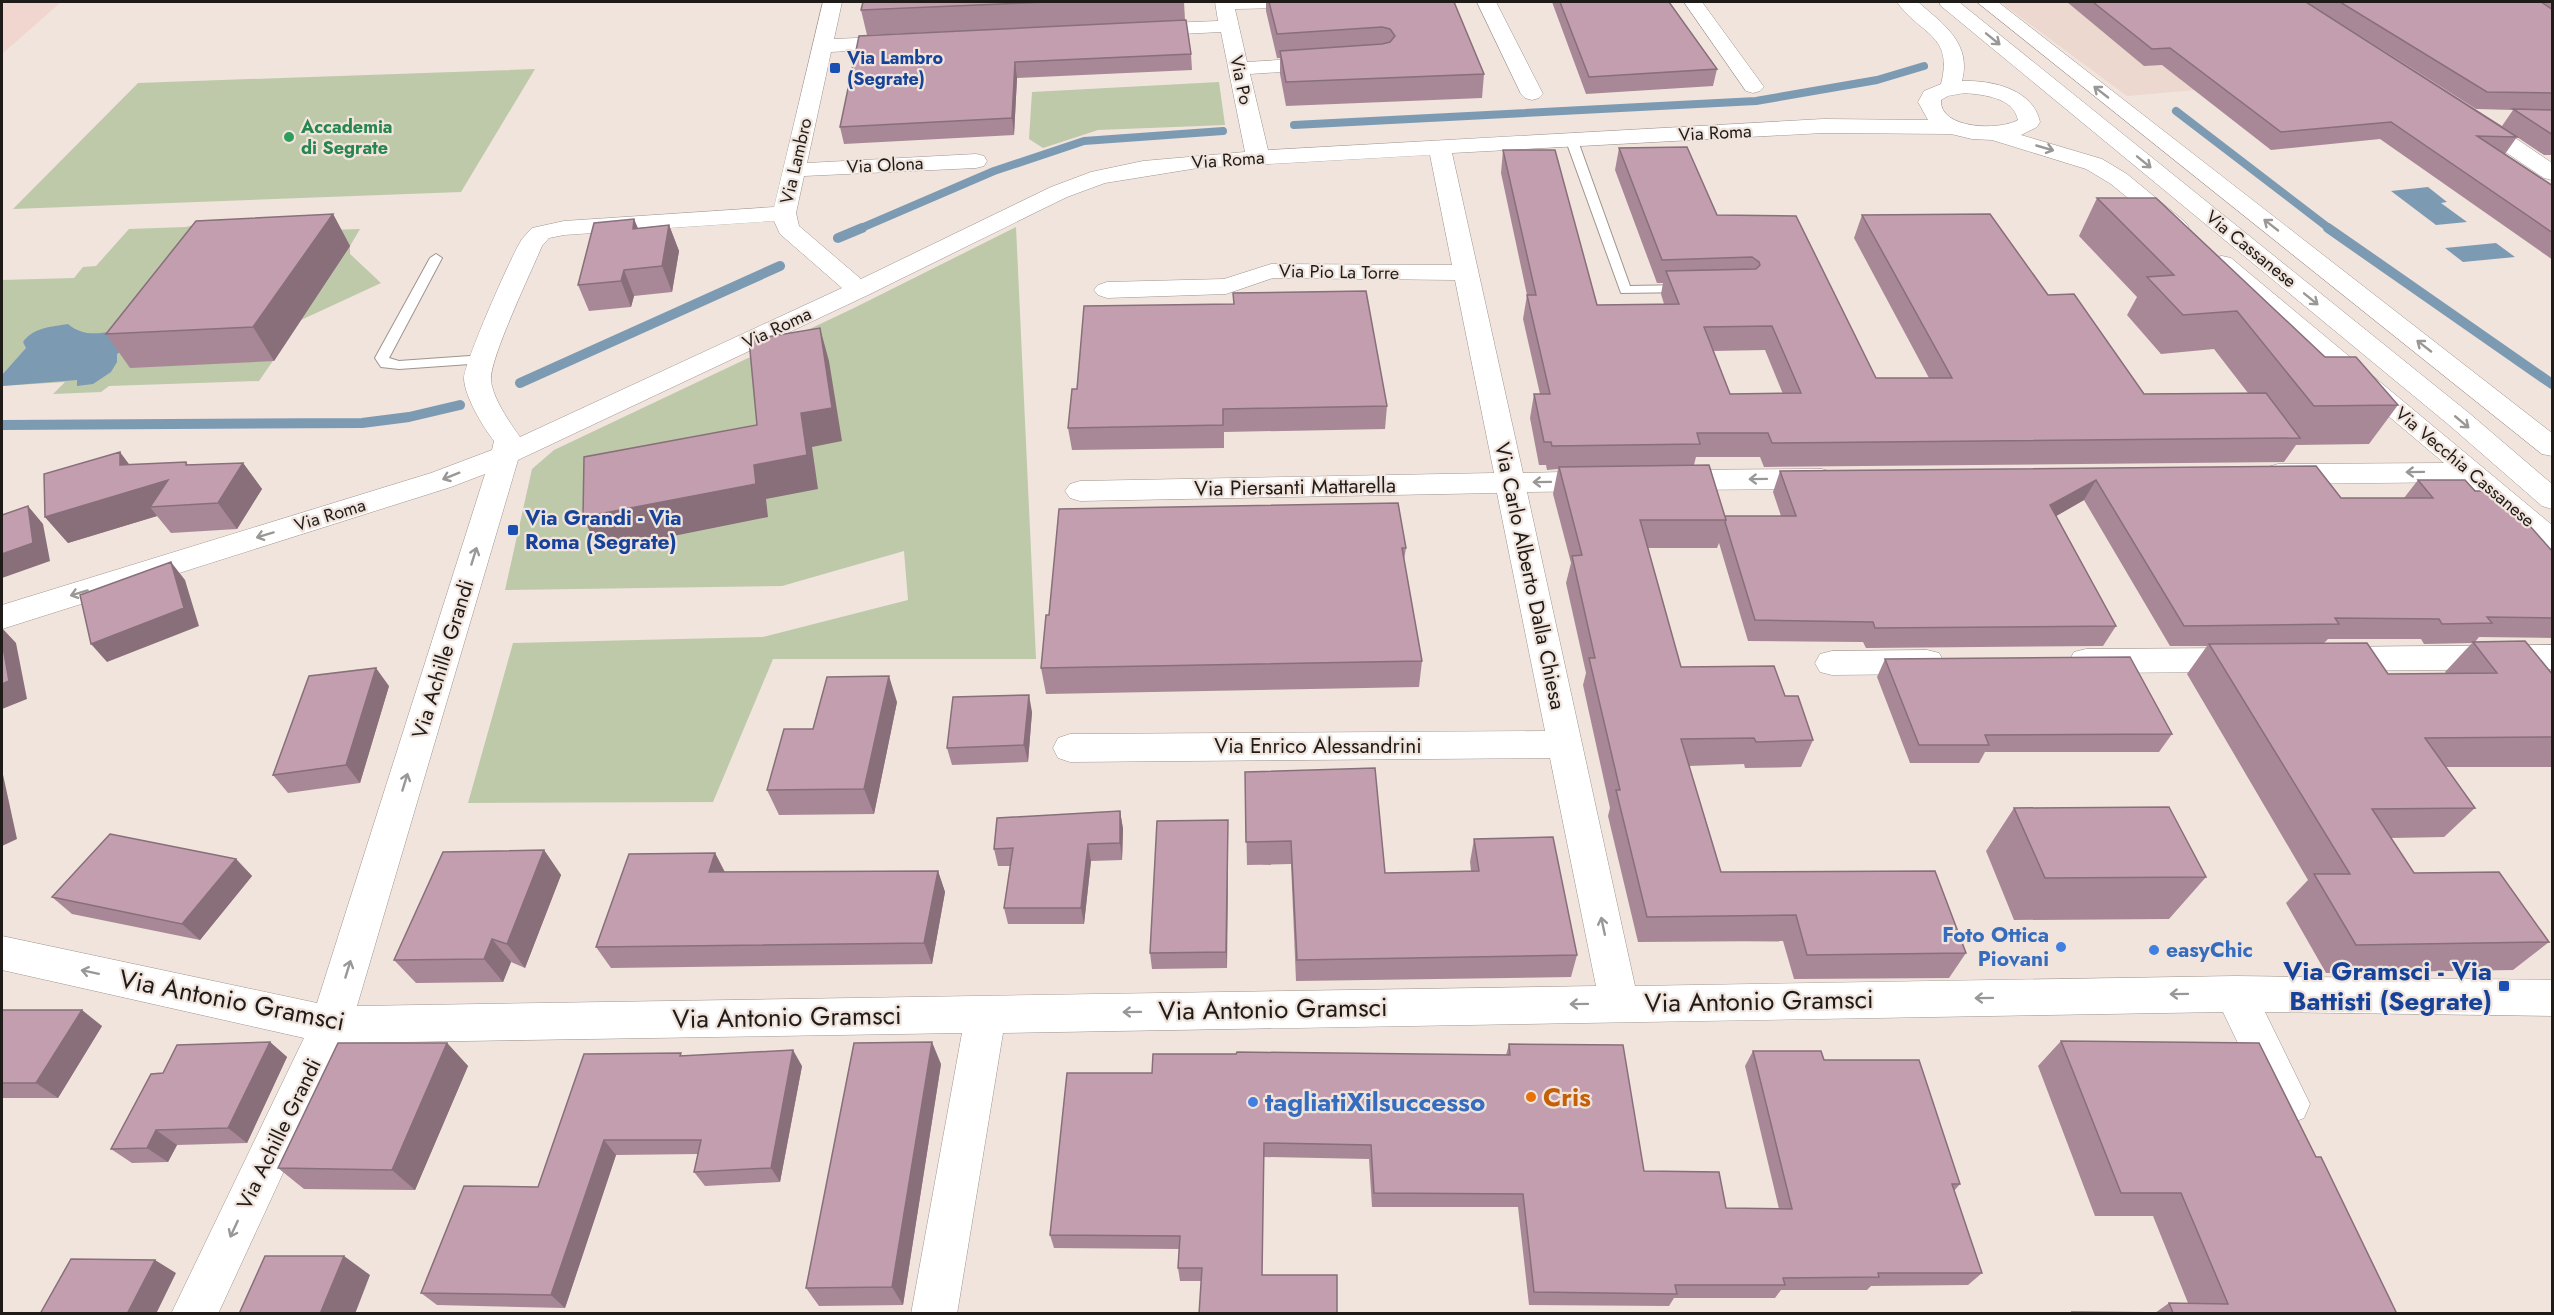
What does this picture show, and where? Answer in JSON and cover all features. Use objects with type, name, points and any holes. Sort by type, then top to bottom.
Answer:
[{"type":"street","name":"Via Lambro","points":[[832,2],[784,213],[788,230],[859,290]]},
{"type":"street","points":[[1225,3],[1284,2]]},
{"type":"street","points":[[1486,2],[1532,94]]},
{"type":"street","points":[[1693,2],[1753,87]]},
{"type":"street","points":[[1907,2],[1944,39],[1952,51],[1955,64],[1941,92],[1929,102],[1934,115],[1954,127]]},
{"type":"street","name":"Via Cassanese","points":[[1948,2],[2459,419],[2553,499]]},
{"type":"street","name":"Via Cassanese","points":[[1987,2],[2553,447]]},
{"type":"street","name":"Via Po","points":[[1225,3],[1258,158]]},
{"type":"street","points":[[1124,31],[1230,26]]},
{"type":"street","points":[[822,46],[923,41]]},
{"type":"street","points":[[1238,69],[1347,62]]},
{"type":"street","points":[[1941,92],[1965,87],[1990,91],[2013,99],[2024,107],[2029,115],[2029,122],[2022,129],[1995,134]]},
{"type":"street","name":"Via Roma","points":[[1823,126],[1867,118],[1941,92]]},
{"type":"street","points":[[2505,117],[2465,114],[2553,173]]},
{"type":"street","name":"Via Roma","points":[[2,618],[441,480],[505,454],[859,290],[1059,192],[1099,177],[1187,163],[1823,126],[1954,127],[1995,134]]},
{"type":"street","name":"Via Vecchia Cassanese","points":[[1995,134],[2094,164],[2119,179],[2553,541]]},
{"type":"street","name":"Via Carlo Alberto Dalla Chiesa","points":[[1440,148],[1619,1004]]},
{"type":"street","name":"Via Olona","points":[[794,170],[976,161]]},
{"type":"street","points":[[505,454],[508,441],[492,418],[477,379],[483,359],[531,244],[541,233],[564,228],[784,213]]},
{"type":"street","name":"Via Pio La Torre","points":[[1107,290],[1226,286],[1271,271],[1466,273]]},
{"type":"street","name":"Via Achille Grandi","points":[[194,1314],[332,1025],[505,454]]},
{"type":"street","points":[[2247,474],[2473,472]]},
{"type":"street","name":"Via Piersanti Mattarella","points":[[1080,491],[1843,478]]},
{"type":"street","points":[[2304,659],[2553,657]]},
{"type":"street","points":[[2056,661],[2269,660]]},
{"type":"street","points":[[1832,663],[1962,662]]},
{"type":"street","name":"Via Enrico Alessandrini","points":[[1070,748],[1565,744]]},
{"type":"street","name":"Via Antonio Gramsci","points":[[2,953],[332,1025],[2235,994],[2553,998]]},
{"type":"street","points":[[2235,994],[2308,1143]]},
{"type":"street","points":[[934,1314],[986,1014]]},
{"type":"lane","points":[[1572,141],[1625,290],[1701,288]]},
{"type":"lane","points":[[436,258],[382,358],[386,364],[399,365],[483,359]]},
{"type":"shaded area","points":[[2,2],[61,2],[2,54]]},
{"type":"shaded area","points":[[2000,2],[2153,2],[2265,84],[2127,96]]},
{"type":"green space","name":"Accademia di Segrate","points":[[535,69],[461,192],[13,209],[138,83]]},
{"type":"green space","points":[[1219,82],[1225,125],[1098,130],[1043,148],[1029,139],[1032,92]]},
{"type":"green space","points":[[200,223],[231,233],[360,229],[350,246],[350,254],[381,283],[301,320],[259,381],[109,386],[101,392],[53,394],[65,382],[2,386],[2,280],[74,278],[83,267],[96,266],[129,229],[186,227]]},
{"type":"green space","points":[[1016,227],[1036,659],[773,659],[713,802],[468,803],[513,643],[763,637],[908,600],[904,551],[782,586],[505,590],[532,469],[554,450],[854,308]]},
{"type":"water","points":[[2428,187],[2447,202],[2441,203],[2467,222],[2436,225],[2391,191]]},
{"type":"water","points":[[2496,243],[2515,257],[2463,262],[2445,248]]},
{"type":"water","points":[[68,324],[82,332],[90,333],[129,329],[125,349],[117,354],[117,362],[111,372],[93,384],[77,386],[77,380],[2,386],[2,375],[26,348],[23,342],[27,337],[43,328]]},
{"type":"building","points":[[863,2],[1046,2],[861,10]]},
{"type":"building","points":[[1269,2],[1454,2],[1484,74],[1286,82],[1280,51],[1382,44],[1390,42],[1395,36],[1390,29],[1382,27],[1277,34]]},
{"type":"building","points":[[1560,2],[1669,2],[1717,69],[1589,77]]},
{"type":"building","points":[[2093,2],[2306,2],[2517,137],[2477,136],[2553,186],[2553,233],[2391,122],[2281,132],[2170,48],[2152,49]]},
{"type":"building","points":[[2340,2],[2541,2],[2553,10],[2553,93],[2487,92]]},
{"type":"building","points":[[1186,20],[1191,54],[1015,62],[1012,118],[840,127],[859,36]]},
{"type":"building","points":[[2513,109],[2553,110],[2553,135]]},
{"type":"building","points":[[1687,147],[1717,215],[1796,216],[1876,378],[1952,378],[1862,215],[1990,214],[2048,295],[2074,294],[2144,394],[2266,393],[2300,438],[1772,443],[1768,433],[1697,433],[1700,444],[1552,446],[1551,442],[1544,442],[1534,394],[1550,394],[1527,295],[1536,295],[1503,150],[1555,150],[1597,305],[1679,304],[1666,271],[1756,269],[1760,265],[1752,257],[1662,260],[1619,148]],"holes":[[[1772,326],[1801,393],[1730,394],[1704,327]]]},
{"type":"building","points":[[2097,198],[2156,198],[2325,357],[2356,357],[2398,405],[2314,406],[2237,311],[2183,315],[2147,277],[2174,275]]},
{"type":"building","points":[[333,214],[253,327],[106,334],[196,221]]},
{"type":"building","points":[[634,219],[633,229],[669,225],[662,266],[624,270],[621,281],[578,285],[594,223]]},
{"type":"building","points":[[1366,291],[1387,406],[1223,409],[1223,425],[1068,428],[1072,389],[1077,389],[1084,306],[1234,304],[1233,293]]},
{"type":"building","points":[[820,328],[832,408],[801,413],[807,455],[754,465],[756,484],[583,517],[584,457],[757,425],[749,340]]},
{"type":"building","points":[[120,452],[120,465],[186,462],[186,465],[243,463],[218,503],[150,507],[168,480],[45,517],[44,474]]},
{"type":"building","points":[[1709,465],[1726,520],[1640,520],[1681,667],[1774,666],[1785,696],[1798,696],[1813,740],[1756,742],[1754,738],[1681,739],[1721,872],[1935,871],[1966,953],[1807,955],[1796,915],[1647,917],[1616,790],[1620,790],[1589,658],[1595,658],[1572,556],[1582,555],[1559,467]]},
{"type":"building","points":[[2316,466],[2341,498],[2433,498],[2418,480],[2465,480],[2475,491],[2499,491],[2553,552],[2553,618],[2487,617],[2492,623],[2442,624],[2439,619],[2335,618],[2339,624],[2184,626],[2096,480],[2050,505],[2116,626],[1875,628],[1873,622],[1755,620],[1725,522],[1725,516],[1796,516],[1780,471]]},
{"type":"building","points":[[1398,503],[1406,548],[1402,548],[1422,661],[1041,668],[1046,615],[1049,615],[1059,509]]},
{"type":"building","points":[[28,506],[33,543],[2,554],[2,515]]},
{"type":"building","points":[[171,562],[184,608],[91,644],[80,595]]},
{"type":"building","points":[[2,641],[9,681],[2,684]]},
{"type":"building","points":[[2525,641],[2553,675],[2553,737],[2425,738],[2475,808],[2372,809],[2414,873],[2499,872],[2549,942],[2356,945],[2314,874],[2350,874],[2209,644],[2367,643],[2388,674],[2497,673],[2473,642]]},
{"type":"building","points":[[2130,657],[2172,734],[1985,735],[1989,745],[1919,745],[1885,659]]},
{"type":"building","points":[[376,668],[346,765],[273,775],[309,676]]},
{"type":"building","points":[[889,676],[864,789],[767,790],[784,729],[813,729],[827,677]]},
{"type":"building","points":[[1029,695],[1024,745],[947,748],[953,697]]},
{"type":"building","points":[[1375,768],[1385,873],[1479,871],[1474,839],[1553,837],[1577,955],[1297,960],[1291,841],[1246,842],[1245,772]]},
{"type":"building","points":[[2169,807],[2206,877],[2045,878],[2014,808]]},
{"type":"building","points":[[1120,811],[1120,843],[1088,844],[1081,908],[1004,908],[1013,848],[994,849],[997,818]]},
{"type":"building","points":[[1228,820],[1226,952],[1150,953],[1157,821]]},
{"type":"building","points":[[110,834],[236,859],[182,924],[52,897]]},
{"type":"building","points":[[544,850],[507,944],[492,939],[484,959],[394,960],[443,852]]},
{"type":"building","points":[[715,853],[709,872],[938,871],[924,943],[596,947],[629,854]]},
{"type":"building","points":[[2,1010],[82,1010],[36,1083],[2,1083]]},
{"type":"building","points":[[2061,1041],[2259,1043],[2316,1157],[2321,1157],[2397,1314],[2073,1314],[2072,1312],[2173,1313],[2169,1303],[2228,1304],[2181,1193],[2121,1193]]},
{"type":"building","points":[[270,1042],[228,1128],[156,1130],[147,1148],[111,1149],[151,1074],[163,1073],[177,1045]]},
{"type":"building","points":[[932,1042],[892,1287],[806,1288],[854,1043]]},
{"type":"building","points":[[338,1043],[447,1043],[392,1170],[278,1168]]},
{"type":"building","points":[[1509,1044],[1623,1045],[1644,1171],[1719,1172],[1726,1208],[1792,1209],[1753,1051],[1821,1051],[1824,1060],[1919,1060],[1960,1184],[1952,1184],[1982,1273],[1878,1273],[1879,1277],[1783,1278],[1785,1285],[1675,1285],[1677,1294],[1534,1292],[1523,1194],[1374,1193],[1371,1145],[1264,1143],[1262,1275],[1337,1275],[1337,1314],[1199,1314],[1202,1268],[1178,1268],[1180,1236],[1050,1235],[1067,1073],[1152,1073],[1153,1054],[1236,1054],[1237,1052],[1510,1055]]},
{"type":"building","points":[[793,1050],[771,1168],[694,1172],[701,1140],[604,1140],[551,1295],[421,1293],[464,1186],[538,1187],[584,1054],[681,1053],[680,1056]]},
{"type":"building","points":[[265,1256],[344,1256],[320,1314],[239,1314]]},
{"type":"building","points":[[71,1259],[155,1260],[127,1314],[40,1314]]},
{"type":"waterway","points":[[1294,125],[1756,101],[1877,80],[1924,66]]},
{"type":"waterway","points":[[2176,111],[2330,229]]},
{"type":"waterway","points":[[859,229],[994,171],[1084,141],[1223,131]]},
{"type":"waterway","points":[[838,238],[862,228]]},
{"type":"waterway","points":[[2328,228],[2552,384]]},
{"type":"waterway","points":[[520,383],[780,266]]},
{"type":"waterway","points":[[2,425],[362,423],[409,417],[460,405]]},
{"type":"place","name":"Via Lambro (Segrate)","points":[[835,68]]},
{"type":"place","name":"Accademia di Segrate","points":[[289,137]]},
{"type":"place","name":"Via Grandi - Via Roma (Segrate)","points":[[513,530]]},
{"type":"place","name":"Foto Ottica Piovani","points":[[2061,947]]},
{"type":"place","name":"easyChic","points":[[2154,950]]},
{"type":"place","name":"Via Gramsci - Via Battisti (Segrate)","points":[[2504,986]]},
{"type":"place","name":"Cris","points":[[1531,1097]]},
{"type":"place","name":"tagliatiXilsuccesso","points":[[1253,1102]]}]
